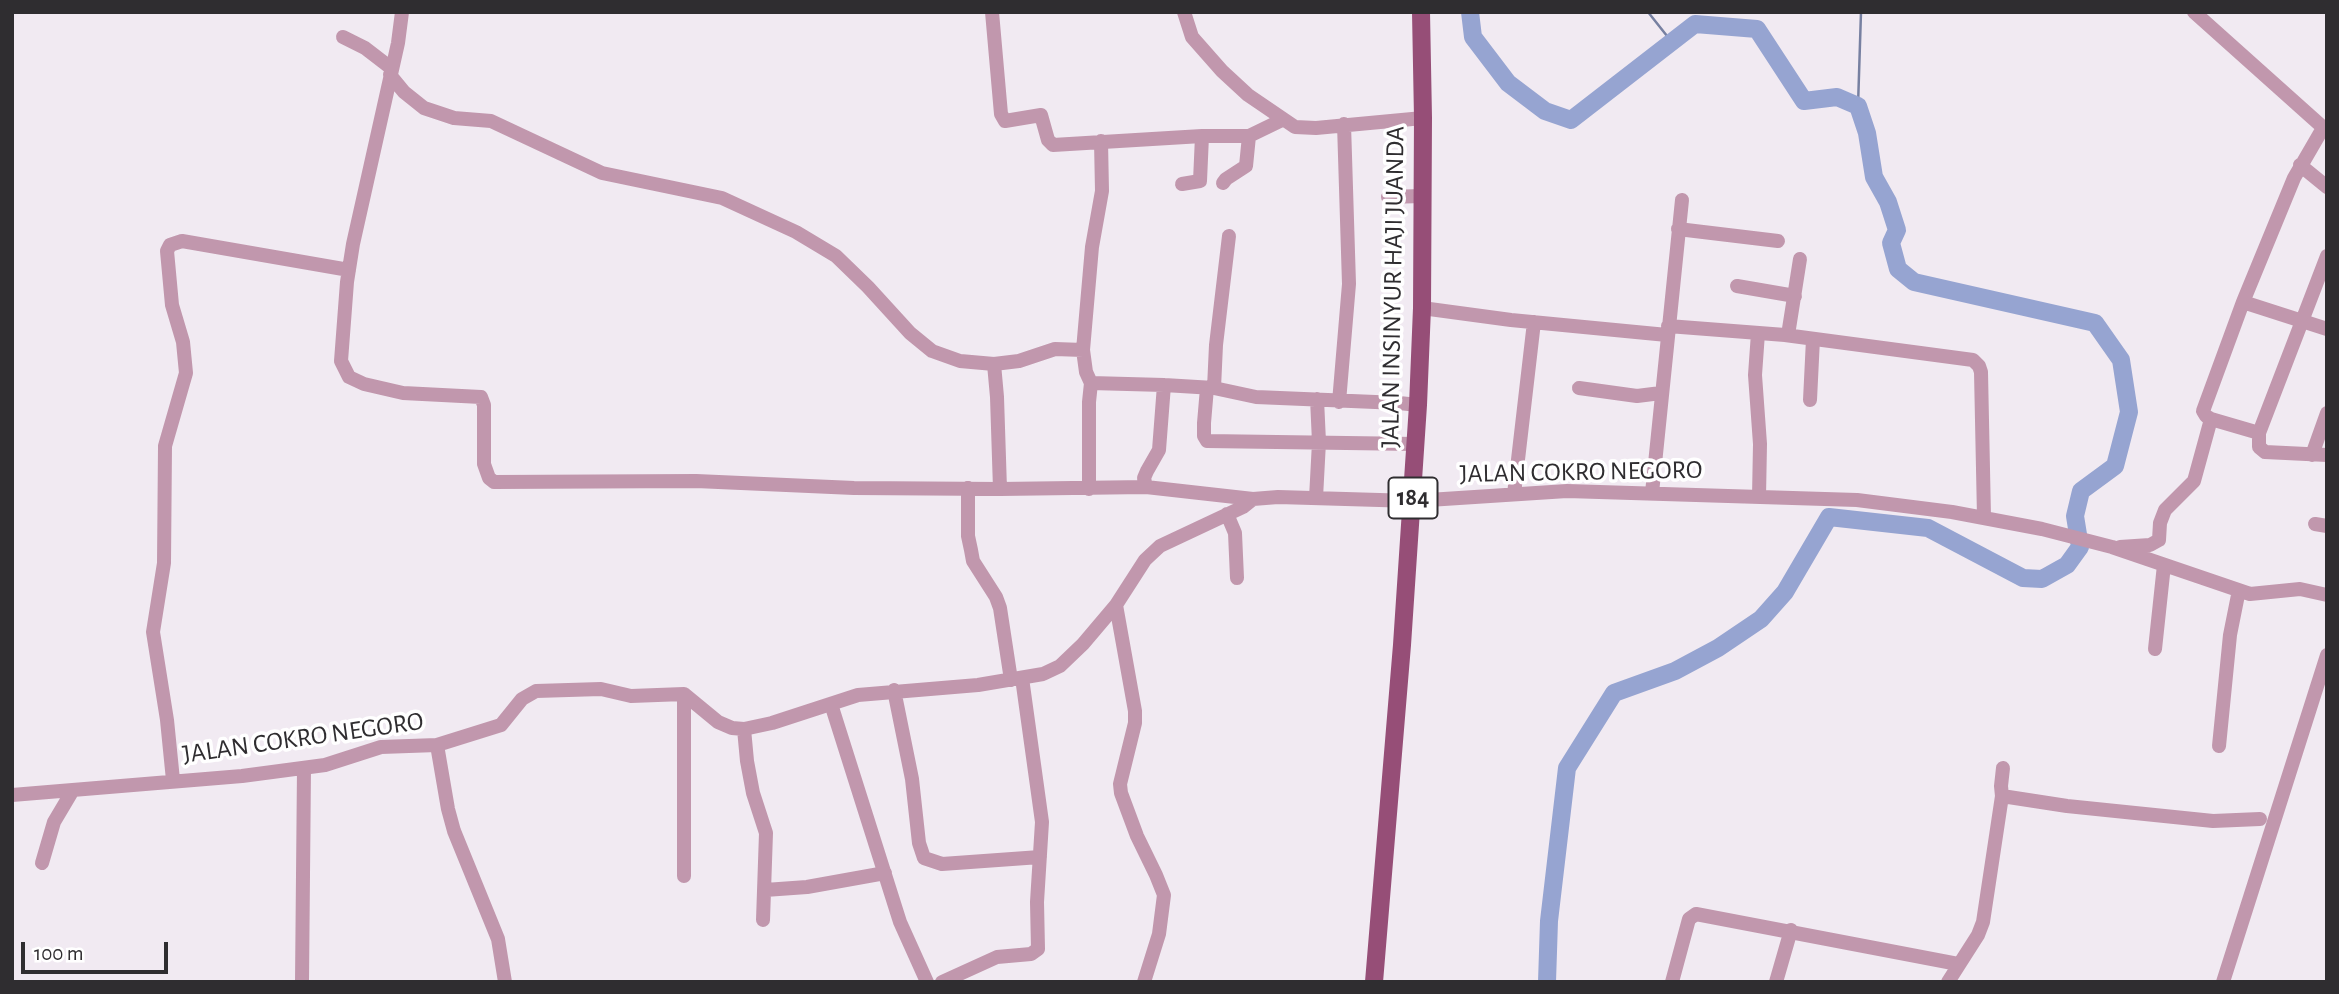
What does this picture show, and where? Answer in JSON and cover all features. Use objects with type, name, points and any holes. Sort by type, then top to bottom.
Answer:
[{"type":"main road","name":"JALAN INSINYUR HAJI JUANDA","points":[[1374,982],[1413,500],[1418,405],[1422,308],[1421,12]]},
{"type":"street","points":[[402,12],[349,270],[340,356],[344,369],[355,381],[403,393],[481,397],[484,405],[485,464],[489,478],[494,482],[696,481],[854,488],[1146,487],[1253,499]]},
{"type":"street","points":[[992,12],[1001,114],[1005,121],[1041,115],[1048,140],[1053,145],[1202,136],[1249,136],[1282,120]]},
{"type":"street","points":[[1184,12],[1187,26],[1200,47],[1248,95],[1295,127],[1423,118]]},
{"type":"street","points":[[2194,12],[2325,130],[2300,165],[2203,412],[2211,419],[2259,433]]},
{"type":"street","points":[[343,37],[365,48],[391,71],[404,92],[424,108],[454,118],[491,121],[602,173],[722,198],[796,232],[836,256],[932,351],[960,361],[994,364],[1033,357],[1055,349],[1083,350]]},
{"type":"street","points":[[1339,402],[1349,274],[1343,124]]},
{"type":"street","points":[[1182,184],[1196,184],[1200,181],[1202,136]]},
{"type":"street","points":[[1223,183],[1246,166],[1249,136]]},
{"type":"street","points":[[1089,489],[1088,402],[1091,383],[1086,372],[1083,350],[1092,247],[1102,191],[1101,141]]},
{"type":"street","points":[[2300,165],[2327,187]]},
{"type":"street","points":[[1388,197],[1422,195]]},
{"type":"street","points":[[1652,493],[1682,200]]},
{"type":"street","points":[[1678,229],[1779,241]]},
{"type":"street","points":[[1229,236],[1211,388],[1204,423],[1206,440],[1416,444]]},
{"type":"street","points":[[173,780],[153,632],[164,563],[165,446],[186,373],[183,342],[172,305],[167,251],[170,245],[183,241],[349,270]]},
{"type":"street","points":[[2327,257],[2259,433],[2259,447],[2265,452],[2320,455],[2327,413]]},
{"type":"street","points":[[1788,335],[1800,259]]},
{"type":"street","points":[[1737,286],[1795,296]]},
{"type":"street","points":[[2244,302],[2327,329]]},
{"type":"street","points":[[1422,308],[1534,322],[1788,335],[1952,357],[1976,363],[1981,372],[1982,390],[1984,517]]},
{"type":"street","points":[[1514,494],[1534,322]]},
{"type":"street","points":[[1758,333],[1755,375],[1760,444],[1759,497]]},
{"type":"street","points":[[1810,400],[1813,339]]},
{"type":"street","points":[[994,364],[998,397],[1000,489]]},
{"type":"street","points":[[1091,383],[1164,384],[1211,388],[1256,397],[1418,405]]},
{"type":"street","points":[[1146,487],[1144,478],[1159,450],[1164,384]]},
{"type":"street","points":[[1579,388],[1637,396],[1661,393]]},
{"type":"street","points":[[1316,498],[1319,442],[1317,399]]},
{"type":"street","points":[[2112,547],[2150,545],[2159,540],[2160,523],[2165,510],[2194,481],[2211,419]]},
{"type":"street","points":[[942,982],[997,957],[1037,951],[1041,810],[1017,679],[1000,608],[974,561],[971,550],[968,536],[968,488]]},
{"type":"street","name":"JALAN COKRO NEGORO","points":[[744,729],[858,695],[966,686],[1043,674],[1060,666],[1083,644],[1116,605],[1145,560],[1160,546],[1243,507],[1253,499],[1413,500],[1567,491],[1857,500],[1984,517],[2042,529],[2112,547],[2239,590],[2263,594],[2300,589],[2327,595]]},
{"type":"street","points":[[1227,514],[1235,533],[1237,578]]},
{"type":"street","points":[[2155,649],[2164,565]]},
{"type":"street","points":[[2219,747],[2230,635],[2239,590]]},
{"type":"street","points":[[1116,605],[1135,711],[1133,734],[1121,779],[1121,793],[1164,895],[1159,934],[1144,982]]},
{"type":"street","points":[[2222,982],[2327,655]]},
{"type":"street","name":"JALAN COKRO NEGORO","points":[[12,795],[242,776],[336,762],[381,747],[437,745],[501,725],[522,699],[536,691],[601,689],[631,696],[684,694]]},
{"type":"street","points":[[894,690],[912,779],[919,843],[924,858],[942,864],[1040,857]]},
{"type":"street","points":[[684,694],[718,722],[732,728],[744,729],[753,793],[766,833],[763,920]]},
{"type":"street","points":[[684,694],[684,876]]},
{"type":"street","points":[[831,704],[900,922],[927,982]]},
{"type":"street","points":[[437,745],[454,831],[498,939],[505,982]]},
{"type":"street","points":[[302,982],[304,768]]},
{"type":"street","points":[[1948,982],[1978,935],[1983,922],[2002,796],[2003,768]]},
{"type":"street","points":[[42,863],[54,822],[74,790]]},
{"type":"street","points":[[2002,796],[2067,806],[2213,821],[2260,819]]},
{"type":"street","points":[[765,890],[834,883],[886,873]]},
{"type":"street","points":[[1672,982],[1689,919],[1693,914],[1791,930],[1958,964]]},
{"type":"street","points":[[1776,982],[1791,930]]},
{"type":"waterway","points":[[1470,12],[1473,37],[1508,83],[1545,111],[1571,120],[1695,24],[1757,29],[1804,101],[1837,97],[1858,106],[1867,133],[1874,177],[1888,202],[1897,230],[1891,243],[1898,269],[1914,282],[2095,323],[2121,360],[2129,412],[2115,466],[2081,491],[2075,516],[2080,547],[2067,565],[2042,579],[2023,578],[1928,528],[1829,517],[1785,592],[1761,619],[1718,648],[1675,671],[1614,693],[1567,768],[1549,921],[1547,982]]},
{"type":"waterway","points":[[1648,12],[1671,41]]},
{"type":"waterway","points":[[1858,106],[1861,12]]}]
